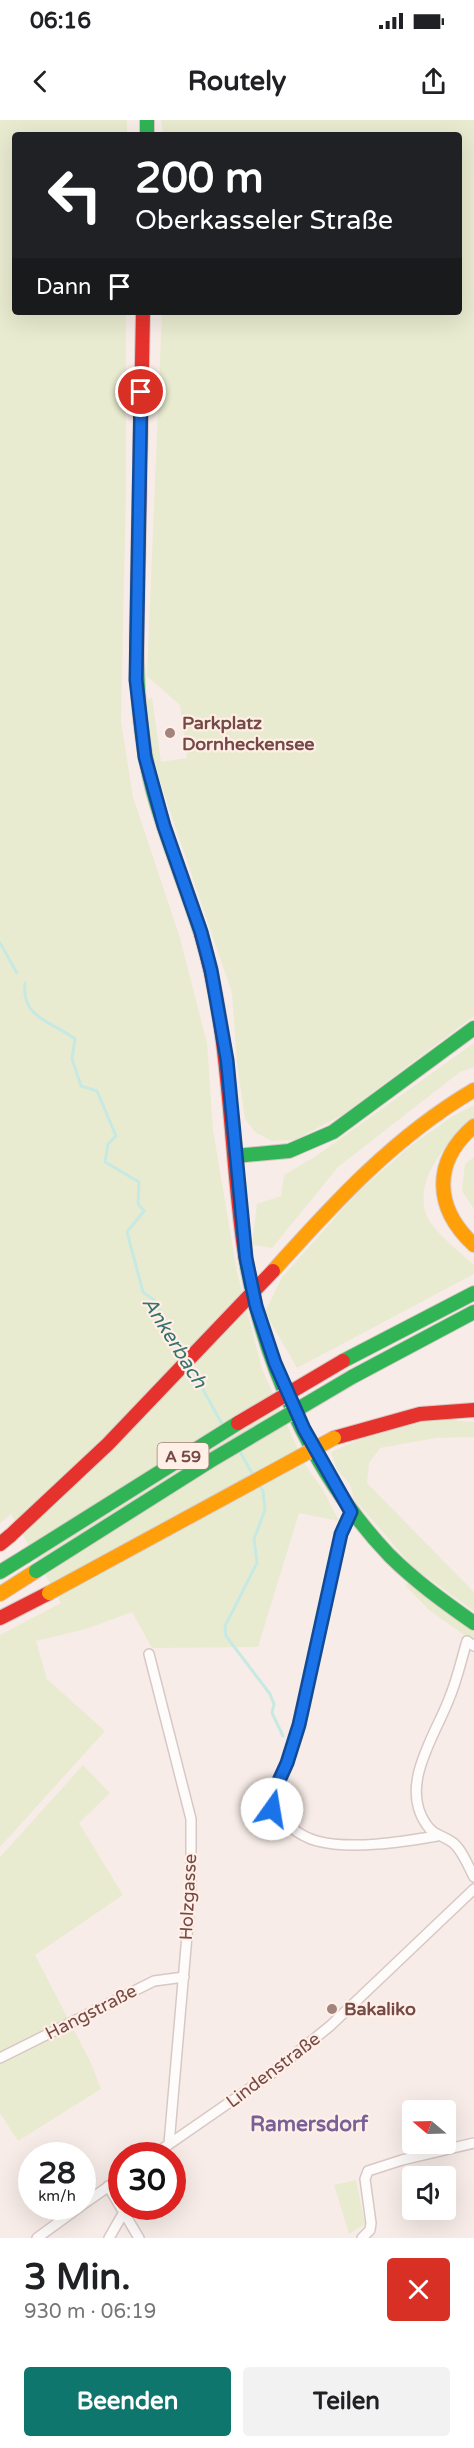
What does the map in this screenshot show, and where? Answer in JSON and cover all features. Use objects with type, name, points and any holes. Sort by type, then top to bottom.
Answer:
[{"type":"main road","points":[[143,315],[136,680],[140,724],[153,792],[201,932],[211,970],[227,1060],[246,1258],[264,1333],[304,1429],[351,1512],[422,1586],[474,1623]]},
{"type":"main road","points":[[235,1156],[289,1150],[333,1132],[474,1028]]},
{"type":"main road","points":[[5,1539],[108,1444],[334,1204],[398,1141],[437,1111],[474,1090]]},
{"type":"main road","points":[[474,1126],[462,1136],[450,1153],[442,1184],[448,1215],[459,1232],[474,1245]]},
{"type":"main road","name":"A 59","points":[[0,1572],[201,1445],[343,1361],[474,1293]]},
{"type":"main road","name":"A 59","points":[[0,1594],[210,1461],[352,1377],[474,1312]]},
{"type":"main road","points":[[0,1618],[334,1438],[420,1414],[474,1410]]},
{"type":"street","points":[[351,1512],[341,1534],[299,1725],[287,1763],[272,1796],[272,1809],[289,1828],[316,1841],[347,1844],[404,1841],[437,1836]]},
{"type":"street","points":[[470,1644],[429,1745],[417,1782],[418,1810],[426,1825],[437,1836],[452,1842],[474,1877]]},
{"type":"street","name":"Holzgasse","points":[[148,1654],[191,1819],[191,1890],[169,2142]]},
{"type":"street","name":"Lindenstraße","points":[[172,2142],[272,2073],[330,2026],[474,1889]]},
{"type":"street","name":"Hangstraße","points":[[0,2058],[154,1980],[184,1977]]},
{"type":"street","points":[[362,2238],[370,2230],[371,2223],[364,2179],[368,2171],[402,2160],[474,2143]]},
{"type":"street","points":[[96,2195],[108,2186]]},
{"type":"street","points":[[37,2238],[62,2220]]},
{"type":"street","points":[[109,2238],[119,2220]]},
{"type":"street","points":[[129,2220],[139,2238]]},
{"type":"green space","points":[[0,120],[127,120],[127,132],[12,132],[12,315],[126,315],[126,489],[121,722],[133,797],[180,938],[207,1043],[213,1130],[237,1272],[262,1369],[304,1463],[323,1490],[339,1521],[299,1513],[258,1647],[152,1648],[132,1612],[86,1629],[36,1641],[47,1679],[105,1731],[0,1847],[0,1635],[61,1603],[11,1514],[0,1523]]},
{"type":"green space","points":[[161,120],[474,120],[474,1016],[342,1115],[295,1140],[272,1141],[255,1132],[245,1119],[237,1063],[232,993],[153,761],[146,699],[152,698],[161,762],[187,758],[180,705],[147,676],[162,315],[462,315],[462,132],[163,132]]},
{"type":"green space","points":[[474,1043],[474,1067],[460,1072],[338,1167],[272,1248],[252,1245],[257,1204],[281,1196],[284,1175],[316,1156]]},
{"type":"green space","points":[[474,1105],[474,1120],[444,1149],[429,1174],[424,1200],[429,1220],[447,1241],[474,1265],[474,1274],[297,1368],[265,1312],[282,1277],[358,1192],[409,1147],[453,1116]]},
{"type":"green space","points":[[474,1157],[474,1209],[462,1191],[465,1164]]},
{"type":"green space","points":[[442,1419],[474,1422],[474,1437],[436,1438],[380,1448],[369,1463],[367,1483],[474,1592],[474,1611],[413,1567],[354,1499],[350,1484],[337,1470],[331,1452],[386,1428]]},
{"type":"green space","points":[[409,1584],[474,1629],[474,1642],[429,1610],[405,1585]]},
{"type":"green space","points":[[83,1765],[110,1793],[79,1823],[123,1895],[35,1955],[91,2063],[101,2089],[18,2141],[0,2113],[0,1857]]},
{"type":"green space","points":[[356,2180],[365,2224],[349,2234],[334,2185]]},
{"type":"waterway","name":"Ankerbach","points":[[0,943],[17,973]]},
{"type":"waterway","name":"Ankerbach","points":[[25,983],[25,995],[33,1012],[75,1039],[72,1059],[81,1086],[97,1091],[116,1136],[108,1144],[105,1162],[139,1182],[138,1204],[144,1211],[127,1232],[143,1292],[154,1300],[184,1355]]},
{"type":"waterway","name":"Ankerbach","points":[[190,1366],[222,1424]]},
{"type":"waterway","name":"Ankerbach","points":[[240,1452],[253,1475]]},
{"type":"waterway","name":"Ankerbach","points":[[260,1486],[263,1491],[265,1510],[254,1539],[257,1563],[225,1626],[226,1636],[270,1694],[274,1704],[272,1713],[283,1736]]},
{"type":"traffic: fast","points":[[147,120],[147,132]]},
{"type":"traffic: fast","points":[[137,618],[139,705],[148,769],[164,827],[201,934]]},
{"type":"traffic: fast","points":[[235,1156],[289,1151],[333,1132],[474,1028]]},
{"type":"traffic: fast","points":[[245,1255],[253,1296],[278,1376],[295,1416],[337,1490],[362,1524],[399,1565],[474,1623]]},
{"type":"traffic: fast","points":[[343,1361],[474,1293]]},
{"type":"traffic: fast","points":[[352,1377],[474,1312]]},
{"type":"traffic: fast","points":[[36,1571],[210,1461],[352,1377]]},
{"type":"traffic: fast","points":[[26,1556],[238,1423]]},
{"type":"traffic: fast","points":[[0,1572],[26,1556]]},
{"type":"traffic: slow","points":[[273,1271],[342,1196],[391,1150],[445,1108],[474,1090]]},
{"type":"traffic: slow","points":[[474,1126],[460,1140],[451,1155],[445,1170],[443,1185],[445,1201],[451,1216],[474,1245]]},
{"type":"traffic: slow","points":[[49,1593],[334,1438]]},
{"type":"traffic: slow","points":[[0,1594],[36,1571]]},
{"type":"traffic: jam","points":[[137,618],[143,315]]},
{"type":"traffic: jam","points":[[201,934],[219,1013],[245,1255]]},
{"type":"traffic: jam","points":[[11,1535],[108,1444],[273,1271]]},
{"type":"traffic: jam","points":[[238,1423],[343,1361]]},
{"type":"traffic: jam","points":[[334,1438],[420,1414],[474,1410]]},
{"type":"traffic: jam","points":[[0,1544],[11,1535]]},
{"type":"traffic: jam","points":[[0,1618],[49,1593]]},
{"type":"place","name":"Parkplatz Dornheckensee","points":[[170,733]]},
{"type":"place","name":"Bakaliko","points":[[332,2009]]},
{"type":"district","name":"Ramersdorf","points":[[309,2124]]},
{"type":"route","points":[[141,392],[136,680],[145,757],[153,792],[201,932],[211,970],[227,1060],[246,1258],[256,1306],[275,1363],[304,1429],[321,1463],[351,1512],[341,1534],[299,1725],[287,1763],[272,1796],[272,1809]]}]
